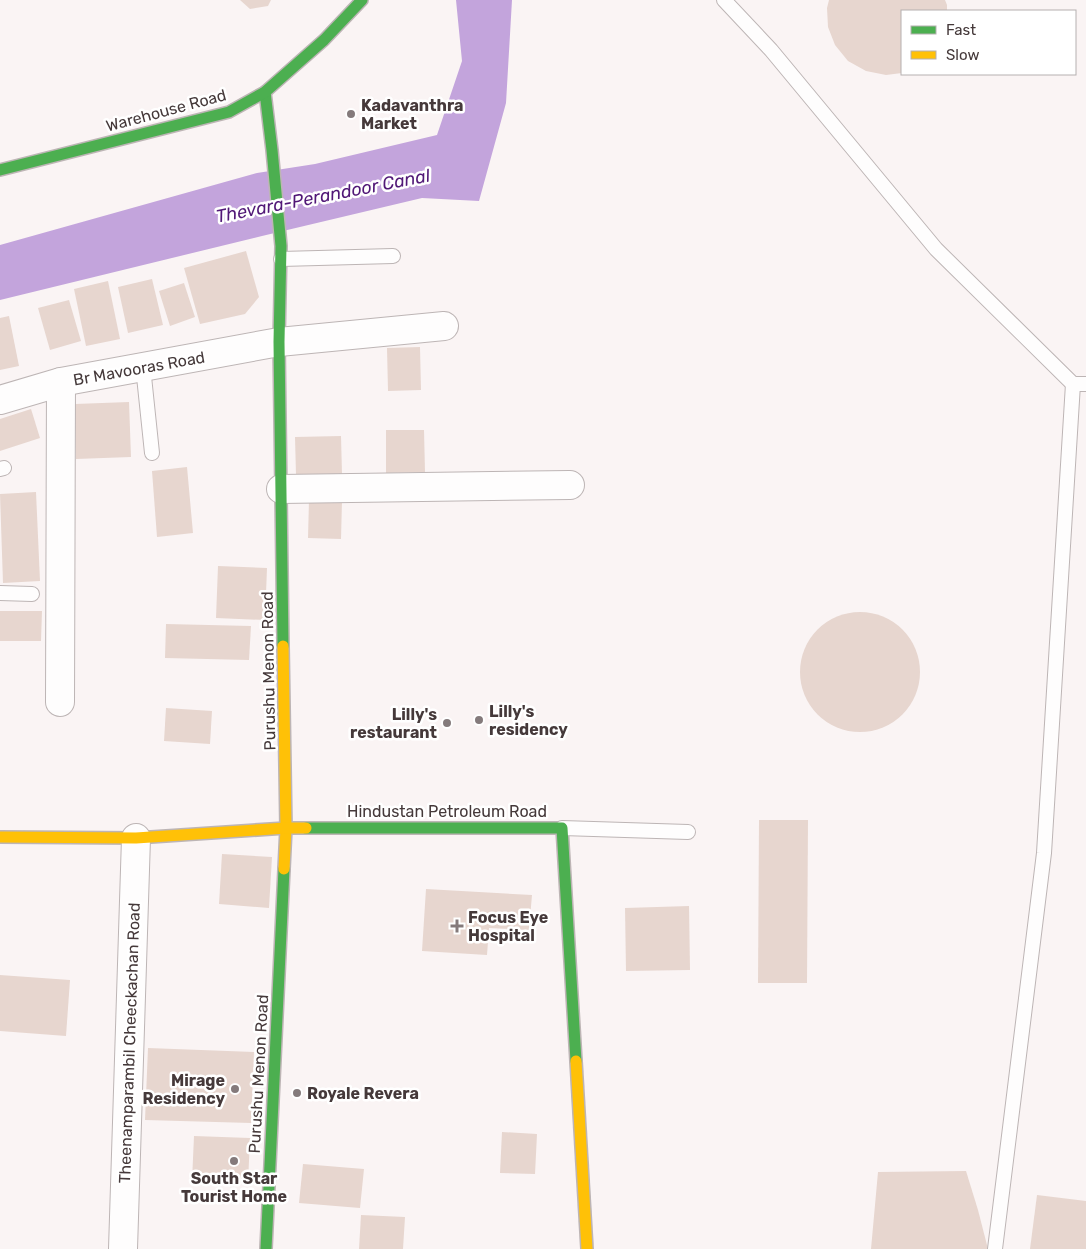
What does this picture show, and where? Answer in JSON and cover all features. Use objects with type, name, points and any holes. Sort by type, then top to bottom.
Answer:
[{"type":"street","name":"Warehouse Road","points":[[0,170],[229,112],[265,92],[324,40],[362,0]]},
{"type":"street","name":"Purushu Menon Road","points":[[265,92],[281,252],[279,342],[286,828],[266,1249]]},
{"type":"street","name":"Br Mavooras Road","points":[[0,400],[60,382],[279,342],[444,326]]},
{"type":"street","points":[[60,382],[60,702]]},
{"type":"street","points":[[281,489],[570,485]]},
{"type":"street","name":"Hindustan Petroleum Road","points":[[0,837],[136,838],[286,828],[562,828],[587,1249]]},
{"type":"street","name":"Theenamparambil Cheeckachan Road","points":[[123,1249],[136,838]]},
{"type":"lane","points":[[724,0],[771,50],[936,249],[1080,384],[1044,853],[995,1249]]},
{"type":"lane","points":[[281,252],[393,256]]},
{"type":"lane","points":[[143,367],[152,453]]},
{"type":"lane","points":[[0,593],[32,594]]},
{"type":"lane","points":[[562,828],[688,832]]},
{"type":"water","name":"Thevara-Perandoor Canal","points":[[456,0],[512,0],[506,103],[479,201],[422,198],[0,300],[0,245],[257,173],[315,164],[437,135],[462,61]]},
{"type":"building","points":[[240,0],[271,0],[268,6],[250,9]]},
{"type":"building","points":[[829,0],[945,0],[947,5],[947,10],[901,10],[901,73],[886,75],[866,71],[848,61],[835,45],[828,27],[827,8]]},
{"type":"building","points":[[246,251],[259,297],[245,314],[200,324],[184,268]]},
{"type":"building","points":[[152,279],[163,325],[128,333],[118,287]]},
{"type":"building","points":[[108,281],[120,339],[86,346],[74,289]]},
{"type":"building","points":[[184,283],[195,317],[170,326],[159,291]]},
{"type":"building","points":[[69,300],[81,341],[50,350],[38,308]]},
{"type":"building","points":[[9,316],[19,366],[0,370],[0,318]]},
{"type":"building","points":[[420,347],[421,390],[388,391],[387,348]]},
{"type":"building","points":[[129,402],[131,457],[76,459],[75,404]]},
{"type":"building","points":[[31,409],[40,438],[0,451],[0,419]]},
{"type":"building","points":[[386,430],[424,430],[425,472],[386,473]]},
{"type":"building","points":[[341,436],[342,474],[296,475],[295,437]]},
{"type":"building","points":[[187,467],[193,533],[157,537],[152,471]]},
{"type":"building","points":[[36,492],[40,581],[3,583],[0,494]]},
{"type":"building","points":[[309,500],[342,501],[341,539],[308,538]]},
{"type":"building","points":[[218,566],[267,568],[265,620],[216,618]]},
{"type":"building","points":[[0,611],[42,611],[41,641],[0,641]]},
{"type":"building","points":[[860,612],[872,613],[883,617],[893,622],[902,630],[910,639],[915,649],[919,660],[919,684],[915,695],[910,705],[902,714],[893,722],[883,727],[872,731],[860,732],[848,731],[837,727],[827,722],[818,714],[810,705],[805,695],[801,684],[800,672],[801,660],[805,649],[810,639],[818,630],[827,622],[837,617],[848,613]]},
{"type":"building","points":[[166,624],[251,626],[249,660],[165,658]]},
{"type":"building","points":[[166,708],[212,711],[210,744],[164,741]]},
{"type":"building","points":[[759,820],[808,820],[807,983],[758,983]]},
{"type":"building","points":[[222,854],[272,857],[269,908],[219,904]]},
{"type":"building","points":[[426,889],[532,895],[529,930],[489,928],[487,955],[422,951]]},
{"type":"building","points":[[689,906],[690,970],[626,971],[625,908]]},
{"type":"building","points":[[0,975],[70,980],[66,1036],[0,1031]]},
{"type":"building","points":[[148,1048],[254,1052],[251,1123],[145,1120]]},
{"type":"building","points":[[502,1132],[537,1134],[535,1174],[500,1173]]},
{"type":"building","points":[[194,1136],[250,1138],[248,1183],[192,1181]]},
{"type":"building","points":[[303,1164],[364,1169],[360,1208],[299,1203]]},
{"type":"building","points":[[966,1171],[988,1249],[871,1249],[878,1172]]},
{"type":"building","points":[[1037,1195],[1086,1201],[1086,1249],[1030,1249]]},
{"type":"building","points":[[361,1215],[405,1217],[403,1249],[359,1249]]},
{"type":"traffic: fast","points":[[0,170],[229,112],[265,92],[324,40],[362,0]]},
{"type":"traffic: fast","points":[[265,92],[281,246],[279,342],[283,646]]},
{"type":"traffic: fast","points":[[306,828],[562,828],[576,1061]]},
{"type":"traffic: fast","points":[[266,1249],[284,869]]},
{"type":"traffic: slow","points":[[283,646],[286,828],[284,869]]},
{"type":"traffic: slow","points":[[0,837],[136,838],[306,828]]},
{"type":"traffic: slow","points":[[576,1061],[587,1249]]},
{"type":"place","name":"Kadavanthra Market","points":[[351,114]]},
{"type":"place","name":"Lilly's residency","points":[[479,720]]},
{"type":"place","name":"Lilly's restaurant","points":[[447,723]]},
{"type":"place","name":"Focus Eye Hospital","points":[[457,926]]},
{"type":"place","name":"Mirage Residency","points":[[235,1089]]},
{"type":"place","name":"Royale Revera","points":[[297,1093]]},
{"type":"place","name":"South Star Tourist Home","points":[[234,1161]]}]
